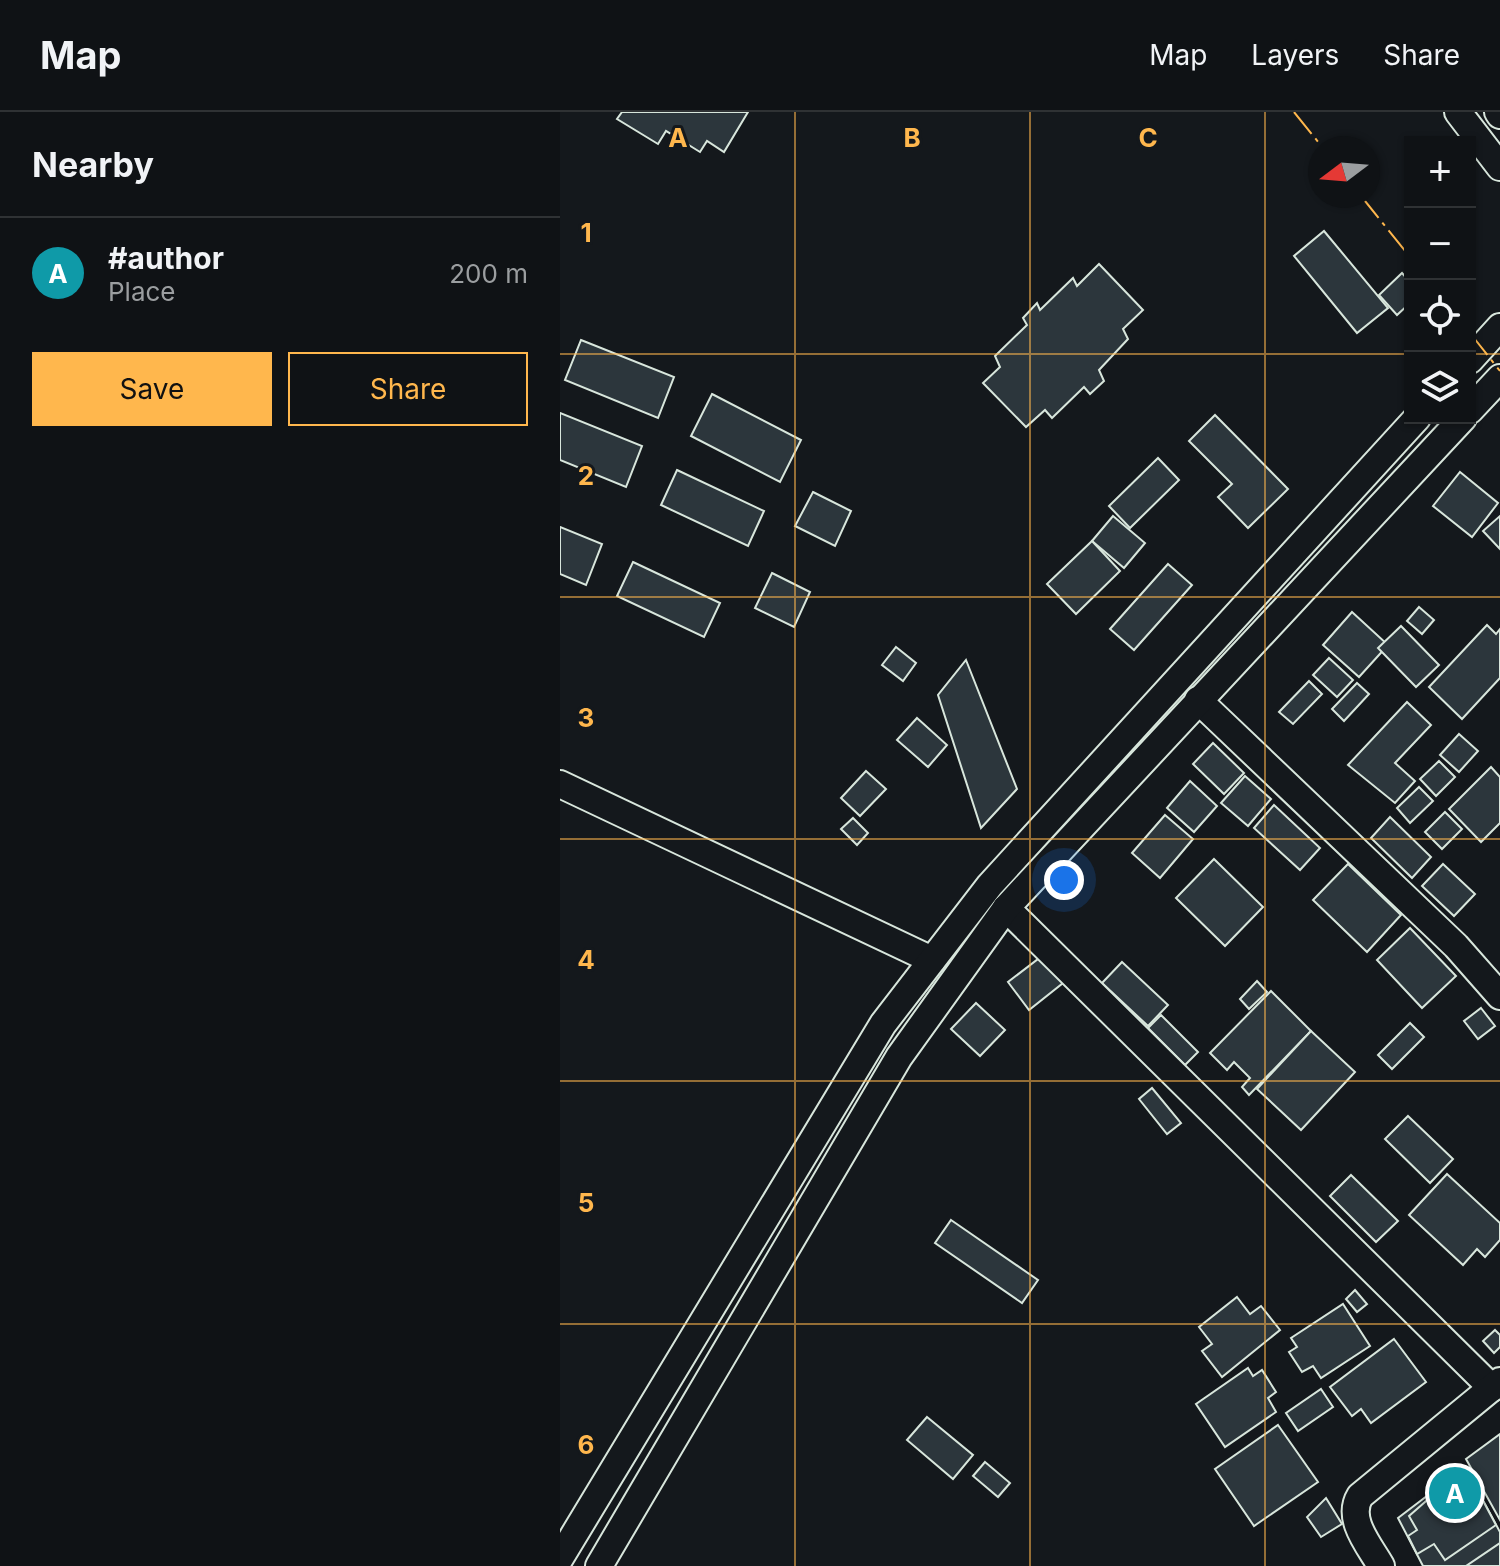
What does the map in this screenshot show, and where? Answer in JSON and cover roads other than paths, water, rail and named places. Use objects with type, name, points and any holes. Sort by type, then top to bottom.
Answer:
[{"type":"street","points":[[1458,112],[1500,167]]},
{"type":"street","points":[[1476,353],[1500,327]]},
{"type":"street","points":[[1476,404],[1500,378]]},
{"type":"street","points":[[560,1558],[883,1024],[990,885],[1412,424]]},
{"type":"street","points":[[599,1566],[899,1057],[1006,908],[1457,424]]},
{"type":"street","points":[[1198,700],[1456,946],[1500,996]]},
{"type":"street","points":[[560,784],[932,960]]},
{"type":"street","points":[[1006,908],[1496,1384],[1360,1496],[1353,1506],[1354,1517],[1381,1566]]},
{"type":"place","name":"#author","points":[[1455,1493]]}]
